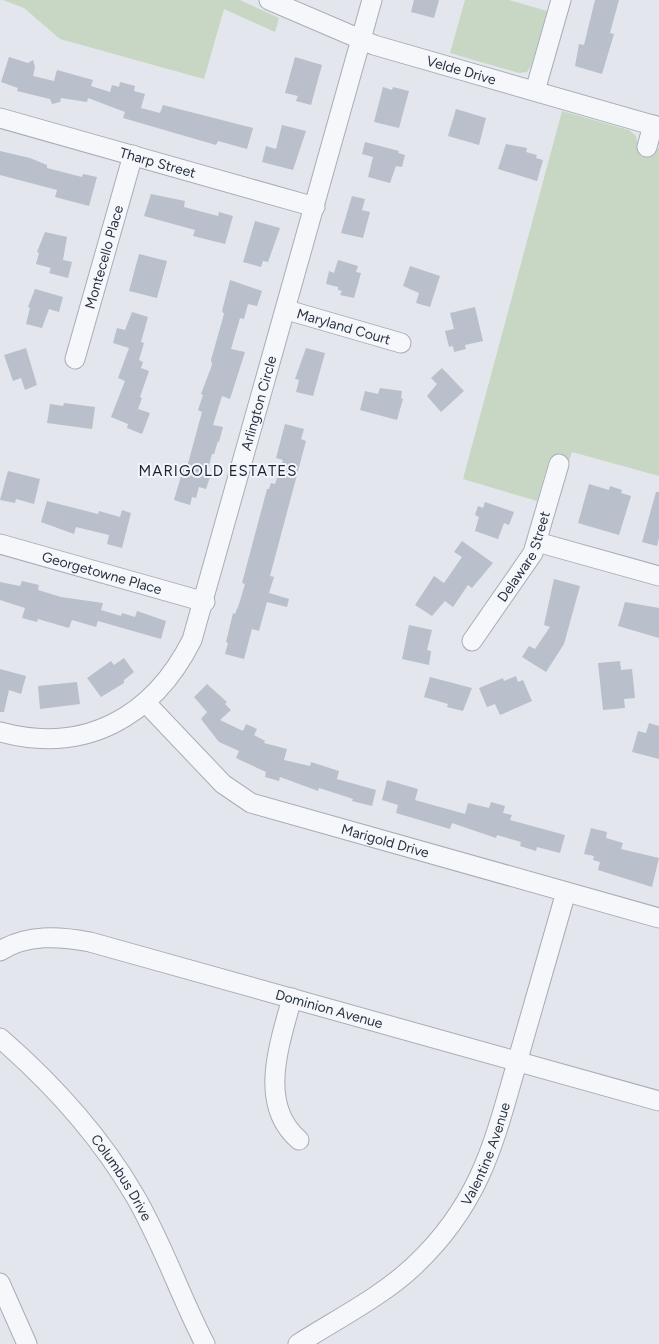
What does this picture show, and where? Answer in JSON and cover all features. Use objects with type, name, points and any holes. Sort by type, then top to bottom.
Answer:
[{"type":"street","name":"Velde Drive","points":[[269,0],[362,40],[656,126]]},
{"type":"street","name":"Arlington Circle","points":[[0,732],[27,738],[72,737],[110,725],[146,704],[165,684],[182,660],[192,640],[205,602],[372,0]]},
{"type":"street","points":[[535,92],[561,0]]},
{"type":"street","name":"Tharp Street","points":[[0,118],[316,207]]},
{"type":"street","points":[[647,147],[656,126]]},
{"type":"street","name":"Montecello Place","points":[[75,359],[133,155]]},
{"type":"street","name":"Maryland Court","points":[[286,310],[401,343]]},
{"type":"street","name":"Delaware Street","points":[[472,641],[524,568],[537,542],[559,464]]},
{"type":"street","points":[[537,542],[659,576]]},
{"type":"street","name":"Georgetowne Place","points":[[0,544],[205,602]]},
{"type":"street","name":"Marigold Drive","points":[[146,704],[223,784],[251,803],[659,918]]},
{"type":"street","name":"Valentine Avenue","points":[[298,1344],[394,1282],[434,1246],[459,1215],[475,1189],[494,1144],[566,892]]},
{"type":"street","name":"Dominion Avenue","points":[[0,951],[33,939],[67,938],[90,942],[659,1101]]},
{"type":"street","points":[[292,998],[278,1055],[276,1092],[278,1110],[284,1123],[300,1140]]},
{"type":"street","name":"Columbus Drive","points":[[0,1038],[57,1092],[86,1125],[118,1168],[146,1216],[205,1344]]},
{"type":"street","points":[[0,1283],[27,1344]]},
{"type":"green space","points":[[3,0],[240,0],[279,18],[275,32],[224,9],[204,79],[60,39],[24,8]]},
{"type":"green space","points":[[465,0],[509,0],[547,11],[531,66],[527,72],[519,73],[450,53]]},
{"type":"green space","points":[[562,111],[629,130],[636,136],[638,145],[657,150],[659,147],[659,476],[572,452],[568,465],[549,460],[537,501],[463,479]]},
{"type":"building","points":[[414,0],[439,0],[434,18],[411,12]]},
{"type":"building","points":[[595,0],[619,0],[610,33],[614,34],[602,74],[575,66],[579,44],[584,45]]},
{"type":"building","points":[[9,57],[28,63],[33,60],[35,67],[33,76],[54,81],[57,70],[93,80],[91,86],[110,92],[112,85],[119,87],[120,82],[135,86],[134,91],[145,94],[141,108],[160,113],[163,105],[253,128],[247,149],[218,141],[216,145],[123,118],[125,112],[88,98],[87,102],[61,98],[60,102],[52,104],[50,99],[17,91],[18,88],[1,82]]},
{"type":"building","points":[[295,57],[322,65],[311,105],[296,101],[298,96],[285,93]]},
{"type":"building","points":[[383,87],[392,90],[393,87],[409,91],[399,128],[374,122]]},
{"type":"building","points":[[456,109],[486,118],[479,145],[448,136]]},
{"type":"building","points":[[282,125],[306,131],[293,170],[262,162],[266,146],[276,149]]},
{"type":"building","points":[[365,142],[399,151],[398,153],[405,155],[402,167],[396,166],[390,183],[368,177],[373,157],[362,154]]},
{"type":"building","points":[[506,144],[527,148],[526,152],[537,155],[536,158],[543,160],[537,181],[498,169]]},
{"type":"building","points":[[0,151],[30,158],[47,165],[47,168],[82,177],[83,174],[97,177],[89,206],[55,197],[57,190],[0,175]]},
{"type":"building","points":[[151,194],[185,201],[184,207],[218,216],[219,212],[233,216],[225,244],[193,236],[195,230],[144,216]]},
{"type":"building","points":[[352,196],[365,199],[362,210],[370,212],[363,238],[341,233]]},
{"type":"building","points":[[255,221],[280,228],[268,262],[263,261],[261,267],[243,262]]},
{"type":"building","points":[[45,232],[67,237],[63,260],[72,262],[68,278],[49,273],[51,268],[36,264],[39,253],[37,252]]},
{"type":"building","points":[[139,254],[167,261],[157,298],[129,291]]},
{"type":"building","points":[[338,260],[358,266],[356,272],[361,273],[354,298],[340,295],[342,291],[338,290],[338,287],[326,284],[329,271],[334,273]]},
{"type":"building","points":[[410,266],[440,276],[430,307],[416,303],[419,293],[403,286]]},
{"type":"building","points":[[230,280],[262,291],[257,306],[248,304],[244,319],[240,318],[231,349],[245,352],[230,399],[222,396],[213,425],[223,427],[219,442],[214,454],[212,454],[207,473],[211,474],[206,489],[199,487],[196,498],[192,497],[190,505],[174,500],[184,466],[187,467],[202,412],[198,410],[203,395],[201,394],[212,365],[211,360],[224,314],[222,311]]},
{"type":"building","points":[[35,289],[63,297],[59,312],[49,309],[42,328],[26,324],[30,308],[28,307]]},
{"type":"building","points":[[475,307],[483,341],[465,345],[466,349],[454,352],[453,346],[449,347],[445,331],[454,329],[450,313]]},
{"type":"building","points":[[132,312],[148,317],[141,342],[144,343],[139,360],[143,362],[141,368],[149,371],[138,409],[150,413],[142,434],[127,428],[128,424],[111,417],[125,381],[118,378],[129,348],[113,343],[117,328],[125,330]]},
{"type":"building","points":[[26,348],[37,385],[25,390],[21,378],[13,381],[4,355]]},
{"type":"building","points":[[306,348],[325,353],[313,396],[296,392],[299,380],[295,379]]},
{"type":"building","points":[[442,368],[464,391],[441,412],[427,396],[437,384],[431,378]]},
{"type":"building","points":[[380,388],[402,391],[401,398],[403,399],[397,420],[360,410],[365,391],[378,394]]},
{"type":"building","points":[[64,403],[95,407],[92,429],[47,423],[50,404],[63,406]]},
{"type":"building","points":[[285,424],[304,429],[301,439],[306,441],[270,576],[274,577],[269,593],[289,599],[287,607],[267,602],[259,631],[252,629],[244,659],[225,654],[228,643],[226,642],[233,613],[235,614],[245,584],[242,583],[267,489],[269,489],[271,483],[275,484],[283,460],[276,458]]},
{"type":"building","points":[[8,471],[40,479],[34,504],[16,499],[15,503],[0,500]]},
{"type":"building","points":[[589,484],[609,490],[610,486],[622,490],[621,493],[631,496],[619,535],[578,523]]},
{"type":"building","points":[[656,492],[659,492],[659,538],[657,546],[642,542]]},
{"type":"building","points":[[47,501],[98,514],[99,511],[120,517],[122,510],[131,513],[122,548],[107,544],[109,535],[76,527],[74,534],[41,522]]},
{"type":"building","points":[[485,502],[514,512],[509,525],[504,523],[498,539],[475,531],[479,517],[475,515],[478,506],[483,508]]},
{"type":"building","points":[[462,541],[493,563],[472,588],[468,585],[453,607],[445,601],[432,616],[415,605],[434,576],[444,583],[462,557],[454,552]]},
{"type":"building","points":[[554,579],[580,586],[564,644],[546,672],[522,657],[529,646],[535,649],[550,627],[544,625]]},
{"type":"building","points":[[22,581],[39,585],[38,590],[61,597],[103,603],[101,610],[121,616],[122,613],[135,617],[137,611],[166,621],[161,639],[98,621],[96,627],[72,620],[69,628],[38,619],[37,622],[22,618],[25,608],[0,600],[0,582],[20,586]]},
{"type":"building","points":[[625,602],[659,608],[659,638],[618,626]]},
{"type":"building","points":[[409,625],[432,630],[427,650],[431,651],[429,665],[402,659]]},
{"type":"building","points":[[124,658],[134,672],[124,680],[124,683],[101,697],[87,678],[111,661],[114,665]]},
{"type":"building","points":[[620,661],[621,670],[632,669],[635,698],[624,699],[625,708],[603,710],[598,663]]},
{"type":"building","points":[[0,669],[26,676],[21,694],[9,690],[4,712],[0,712]]},
{"type":"building","points":[[516,676],[518,682],[523,680],[532,701],[500,715],[495,704],[487,707],[479,688],[503,678],[504,681]]},
{"type":"building","points":[[430,677],[472,688],[463,711],[447,707],[448,704],[424,697]]},
{"type":"building","points":[[77,682],[80,704],[40,709],[38,686]]},
{"type":"building","points":[[207,684],[227,702],[225,704],[231,710],[220,720],[243,731],[246,724],[257,729],[254,735],[265,741],[264,743],[287,749],[284,760],[310,766],[311,762],[339,771],[337,779],[376,790],[372,806],[352,801],[353,799],[319,788],[318,791],[280,777],[279,781],[265,777],[266,772],[236,758],[239,751],[219,742],[201,719],[207,712],[194,697]]},
{"type":"building","points":[[649,723],[659,726],[659,759],[632,752],[638,731],[646,733]]},
{"type":"building","points":[[387,780],[418,789],[415,800],[465,814],[468,803],[489,808],[491,802],[505,806],[503,813],[512,815],[510,820],[565,835],[560,853],[537,847],[536,851],[520,846],[521,842],[497,835],[496,838],[452,823],[450,829],[396,813],[398,805],[382,800]]},
{"type":"building","points":[[591,828],[607,832],[606,838],[623,843],[621,849],[659,858],[652,887],[598,870],[600,862],[593,860],[594,856],[584,854]]},
{"type":"district","name":"MARIGOLD ESTATES","points":[[218,471]]}]
